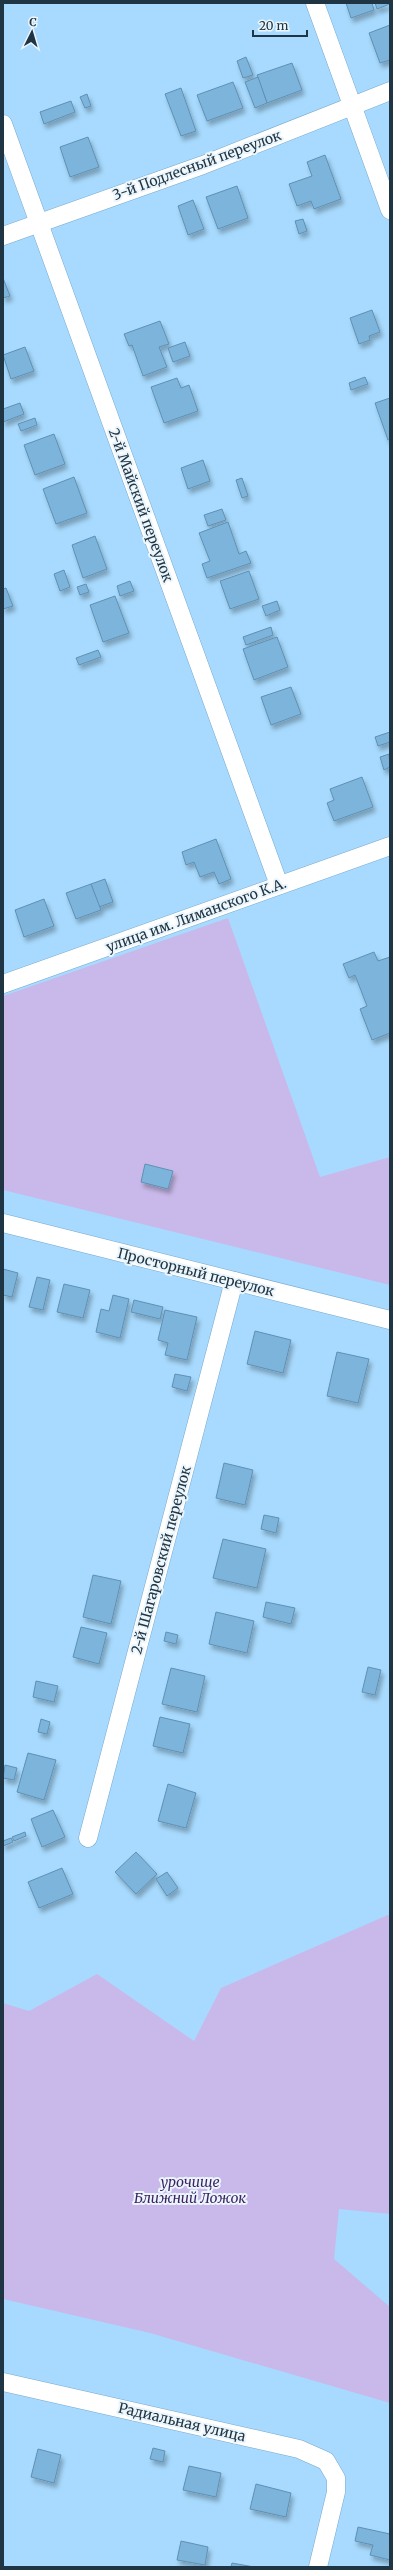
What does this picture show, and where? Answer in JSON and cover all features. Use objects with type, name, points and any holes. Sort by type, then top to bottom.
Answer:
[{"type":"street","points":[[315,3],[390,210]]},
{"type":"street","name":"3-й Подлесный переулок","points":[[3,236],[203,164],[390,91]]},
{"type":"street","name":"2-й Майский переулок","points":[[3,124],[279,885]]},
{"type":"street","name":"улица им. Лиманского К.А.","points":[[3,984],[390,846]]},
{"type":"street","name":"Просторный переулок","points":[[3,1223],[390,1320]]},
{"type":"street","name":"2-й Шагаровский переулок","points":[[88,1838],[234,1281]]},
{"type":"street","name":"Радиальная улица","points":[[3,2382],[299,2449],[326,2460],[336,2478],[336,2492],[318,2567]]},
{"type":"green space","points":[[228,918],[320,1177],[390,1157],[390,1285],[3,1190],[3,996]]},
{"type":"green space","name":"урочище Ближний Ложок","points":[[390,1914],[390,2214],[339,2209],[334,2259],[390,2307],[390,2403],[150,2333],[3,2299],[3,2003],[29,2011],[97,1974],[194,2041],[221,1988]]},
{"type":"building","points":[[346,3],[372,3],[374,10],[351,18]]},
{"type":"building","points":[[375,3],[390,3],[390,4],[377,9]]},
{"type":"building","points":[[390,25],[390,60],[380,63],[369,33]]},
{"type":"building","points":[[246,57],[253,75],[243,78],[237,61]]},
{"type":"building","points":[[292,63],[302,90],[267,103],[257,75]]},
{"type":"building","points":[[258,77],[267,103],[255,108],[245,82]]},
{"type":"building","points":[[233,82],[243,108],[207,121],[197,95]]},
{"type":"building","points":[[181,88],[196,131],[181,136],[165,94]]},
{"type":"building","points":[[87,94],[91,106],[85,108],[80,97]]},
{"type":"building","points":[[71,101],[75,112],[44,124],[40,112]]},
{"type":"building","points":[[88,137],[99,167],[70,177],[60,147]]},
{"type":"building","points":[[325,155],[341,199],[314,209],[311,201],[297,206],[289,184],[312,176],[307,162]]},
{"type":"building","points":[[237,186],[248,218],[218,229],[206,197]]},
{"type":"building","points":[[193,200],[204,229],[188,235],[178,206]]},
{"type":"building","points":[[303,219],[307,231],[299,234],[295,221]]},
{"type":"building","points":[[3,278],[10,296],[3,298]]},
{"type":"building","points":[[372,310],[380,332],[369,336],[370,340],[359,344],[350,318]]},
{"type":"building","points":[[160,321],[169,344],[159,347],[167,367],[143,376],[132,345],[129,346],[124,334]]},
{"type":"building","points":[[185,342],[190,356],[173,362],[168,348]]},
{"type":"building","points":[[25,347],[34,371],[11,379],[3,355]]},
{"type":"building","points":[[365,377],[368,384],[351,390],[349,383]]},
{"type":"building","points":[[177,378],[181,388],[189,385],[198,411],[164,423],[151,387]]},
{"type":"building","points":[[390,398],[390,439],[388,440],[375,403]]},
{"type":"building","points":[[20,403],[24,414],[3,422],[3,409]]},
{"type":"building","points":[[35,418],[37,425],[21,431],[18,424]]},
{"type":"building","points":[[54,434],[65,464],[35,475],[24,445]]},
{"type":"building","points":[[203,460],[210,481],[188,489],[181,468]]},
{"type":"building","points":[[74,477],[87,513],[56,524],[43,489]]},
{"type":"building","points":[[242,478],[248,496],[242,498],[236,480]]},
{"type":"building","points":[[222,509],[226,520],[208,526],[204,515]]},
{"type":"building","points":[[228,522],[239,554],[246,551],[251,563],[207,578],[202,564],[210,561],[199,533]]},
{"type":"building","points":[[95,536],[107,569],[83,578],[72,545]]},
{"type":"building","points":[[64,570],[70,587],[60,591],[54,574]]},
{"type":"building","points":[[249,571],[259,599],[230,609],[220,581]]},
{"type":"building","points":[[130,581],[134,591],[120,596],[117,586]]},
{"type":"building","points":[[86,584],[89,592],[80,595],[77,587]]},
{"type":"building","points":[[6,588],[13,606],[3,609],[3,589]]},
{"type":"building","points":[[115,596],[129,633],[103,642],[90,605]]},
{"type":"building","points":[[277,601],[280,610],[266,616],[262,606]]},
{"type":"building","points":[[271,627],[273,635],[246,645],[243,637]]},
{"type":"building","points":[[277,637],[288,667],[254,680],[243,649]]},
{"type":"building","points":[[98,650],[101,657],[79,665],[76,658]]},
{"type":"building","points":[[291,687],[301,714],[271,725],[261,697]]},
{"type":"building","points":[[390,732],[390,742],[378,746],[375,737]]},
{"type":"building","points":[[389,754],[390,767],[384,770],[380,757]]},
{"type":"building","points":[[362,777],[373,807],[334,821],[327,803],[334,800],[330,789]]},
{"type":"building","points":[[216,839],[231,879],[219,884],[214,872],[200,877],[194,862],[186,865],[182,852]]},
{"type":"building","points":[[105,879],[113,902],[99,907],[91,884]]},
{"type":"building","points":[[91,884],[101,910],[76,919],[66,893]]},
{"type":"building","points":[[44,899],[54,926],[24,937],[15,910]]},
{"type":"building","points":[[374,952],[378,961],[390,957],[390,1033],[372,1040],[360,1009],[367,1006],[355,975],[349,978],[343,964]]},
{"type":"building","points":[[145,1164],[173,1171],[168,1189],[141,1182]]},
{"type":"building","points":[[3,1269],[18,1273],[12,1297],[3,1295]]},
{"type":"building","points":[[37,1277],[50,1280],[43,1310],[29,1307]]},
{"type":"building","points":[[64,1284],[90,1290],[83,1318],[57,1312]]},
{"type":"building","points":[[113,1295],[129,1299],[120,1338],[96,1332],[101,1309],[109,1311]]},
{"type":"building","points":[[134,1300],[163,1307],[160,1319],[131,1312]]},
{"type":"building","points":[[165,1310],[197,1317],[187,1360],[165,1355],[168,1343],[158,1340]]},
{"type":"building","points":[[255,1331],[291,1340],[283,1373],[247,1364]]},
{"type":"building","points":[[337,1352],[369,1359],[358,1403],[327,1396]]},
{"type":"building","points":[[175,1374],[191,1377],[187,1391],[172,1387]]},
{"type":"building","points":[[224,1463],[253,1470],[245,1505],[216,1498]]},
{"type":"building","points":[[264,1515],[279,1518],[276,1533],[261,1529]]},
{"type":"building","points":[[223,1539],[266,1549],[257,1588],[213,1578]]},
{"type":"building","points":[[93,1575],[121,1581],[111,1624],[83,1617]]},
{"type":"building","points":[[266,1602],[295,1608],[291,1624],[263,1617]]},
{"type":"building","points":[[216,1612],[254,1621],[247,1653],[209,1644]]},
{"type":"building","points":[[81,1627],[107,1633],[99,1664],[73,1657]]},
{"type":"building","points":[[166,1632],[178,1635],[176,1644],[164,1641]]},
{"type":"building","points":[[368,1667],[381,1670],[375,1695],[362,1692]]},
{"type":"building","points":[[171,1668],[205,1676],[197,1712],[162,1704]]},
{"type":"building","points":[[36,1681],[58,1686],[54,1702],[33,1697]]},
{"type":"building","points":[[160,1717],[190,1724],[183,1753],[153,1746]]},
{"type":"building","points":[[41,1719],[50,1722],[47,1734],[38,1732]]},
{"type":"building","points":[[28,1753],[56,1760],[44,1800],[17,1792]]},
{"type":"building","points":[[5,1765],[17,1768],[14,1780],[3,1778]]},
{"type":"building","points":[[168,1784],[196,1793],[186,1828],[158,1821]]},
{"type":"building","points":[[53,1810],[65,1837],[42,1847],[31,1819]]},
{"type":"building","points":[[25,1832],[26,1836],[14,1841],[12,1837]]},
{"type":"building","points":[[11,1838],[13,1842],[3,1846],[3,1841]]},
{"type":"building","points":[[136,1852],[157,1874],[136,1894],[115,1872]]},
{"type":"building","points":[[62,1868],[73,1894],[39,1908],[28,1882]]},
{"type":"building","points":[[167,1872],[178,1888],[167,1896],[156,1879]]},
{"type":"building","points":[[153,2448],[165,2451],[163,2462],[150,2459]]},
{"type":"building","points":[[38,2449],[61,2455],[54,2483],[31,2477]]},
{"type":"building","points":[[189,2466],[221,2473],[216,2497],[183,2490]]},
{"type":"building","points":[[256,2484],[291,2493],[286,2517],[250,2509]]},
{"type":"building","points":[[358,2527],[390,2534],[390,2560],[370,2555],[373,2545],[355,2541]]},
{"type":"building","points":[[181,2541],[208,2547],[205,2565],[177,2560]]},
{"type":"building","points":[[232,2563],[254,2567],[231,2567]]}]
